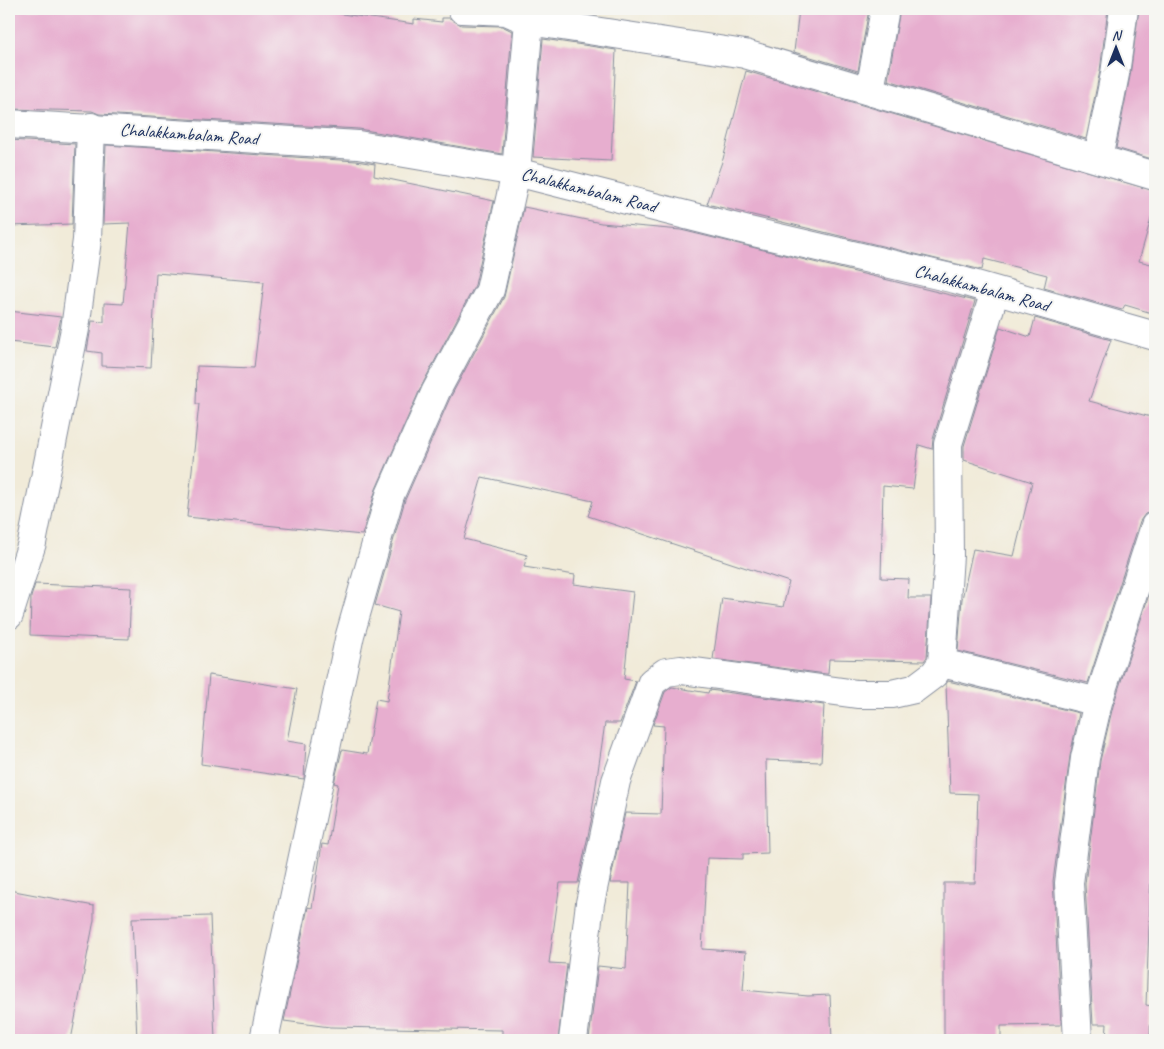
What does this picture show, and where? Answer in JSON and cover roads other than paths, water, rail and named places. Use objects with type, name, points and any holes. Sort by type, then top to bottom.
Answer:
[{"type":"street","points":[[462,9],[506,11],[745,54],[1155,176]]},
{"type":"street","points":[[870,90],[885,9]]},
{"type":"street","points":[[1098,159],[1115,74],[1124,9]]},
{"type":"street","points":[[264,1040],[350,635],[390,495],[436,391],[490,290],[516,172],[529,15]]},
{"type":"street","name":"Chalakkambalam Road","points":[[9,124],[90,127],[358,145],[516,172],[745,230],[955,279],[1155,336]]},
{"type":"street","points":[[9,615],[32,543],[75,329],[87,240],[90,127]]},
{"type":"street","points":[[573,1040],[590,903],[616,781],[652,682],[666,672],[681,670],[857,694],[892,694],[914,689],[934,674],[942,663],[949,554],[948,444],[995,291]]},
{"type":"street","points":[[1078,1040],[1069,883],[1085,758],[1098,702],[1155,526]]},
{"type":"street","points":[[942,663],[1098,702]]}]
